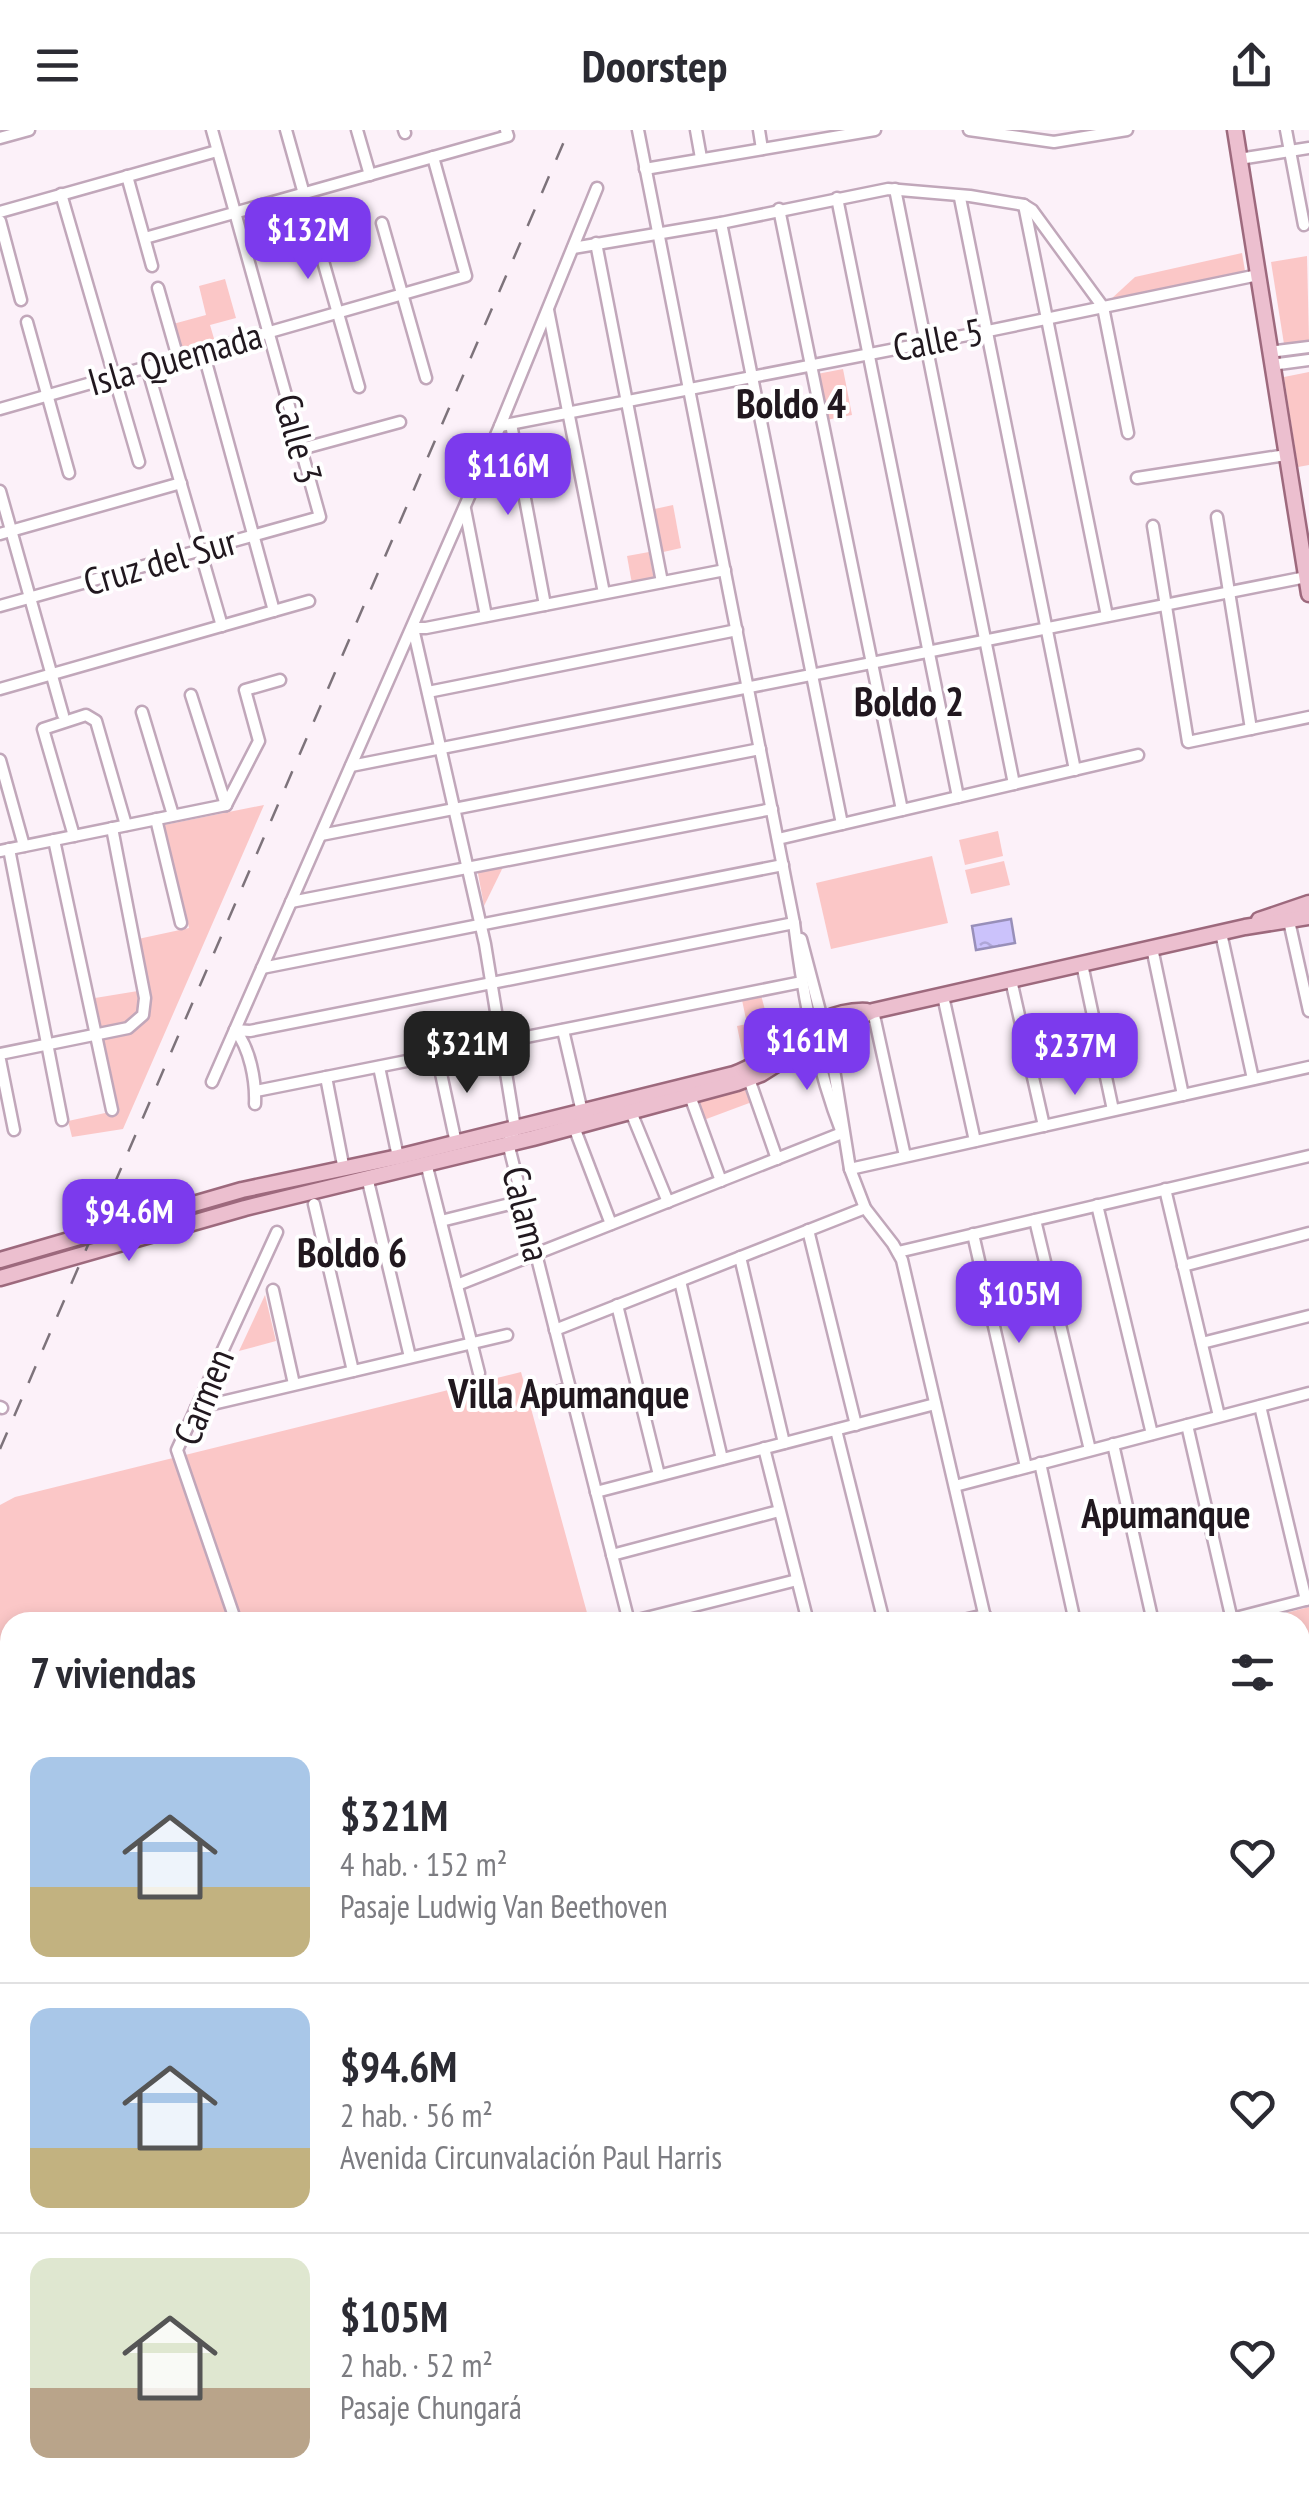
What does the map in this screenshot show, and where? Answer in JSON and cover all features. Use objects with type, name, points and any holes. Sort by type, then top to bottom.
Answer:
[{"type":"main road","points":[[1235,130],[1286,455],[1302,503],[1309,594]]},
{"type":"main road","points":[[1245,927],[1309,903]]},
{"type":"main road","points":[[0,1278],[245,1208],[426,1163],[582,1112],[734,1074],[819,1029],[873,1011],[1245,927],[1309,917]]},
{"type":"main road","points":[[0,1260],[242,1190],[456,1143],[574,1127],[690,1096],[750,1079],[819,1029]]},
{"type":"street","points":[[0,138],[29,130]]},
{"type":"street","name":"Calle 3","points":[[212,130],[320,517]]},
{"type":"street","points":[[286,130],[304,194]]},
{"type":"street","points":[[357,130],[370,175]]},
{"type":"street","points":[[638,130],[783,864],[802,982],[837,1082],[850,1169],[865,1208],[898,1252],[984,1612]]},
{"type":"street","points":[[696,130],[701,158]]},
{"type":"street","points":[[759,130],[762,148]]},
{"type":"street","points":[[645,169],[821,135],[875,130]]},
{"type":"street","points":[[969,130],[1054,142],[1080,134],[1127,130]]},
{"type":"street","points":[[1286,130],[1304,225]]},
{"type":"street","points":[[144,238],[507,133]]},
{"type":"street","points":[[1239,159],[1309,148]]},
{"type":"street","points":[[0,212],[217,150]]},
{"type":"street","name":"Isla Quemada","points":[[0,409],[466,276],[433,157]]},
{"type":"street","points":[[128,176],[152,266]]},
{"type":"street","points":[[212,1082],[505,424],[597,188]]},
{"type":"street","points":[[573,248],[895,189],[1024,205],[1032,210],[1103,307],[1128,433]]},
{"type":"street","points":[[895,189],[1014,784]]},
{"type":"street","points":[[61,194],[139,462]]},
{"type":"street","points":[[837,198],[958,797]]},
{"type":"street","points":[[960,198],[1076,770]]},
{"type":"street","points":[[1024,205],[1107,616]]},
{"type":"street","points":[[780,209],[902,810]]},
{"type":"street","points":[[0,221],[22,300]]},
{"type":"street","points":[[721,223],[842,824]]},
{"type":"street","points":[[382,224],[426,378]]},
{"type":"street","points":[[317,240],[358,388]]},
{"type":"street","points":[[596,244],[662,582]]},
{"type":"street","name":"Calle 5","points":[[505,424],[988,331],[1258,274]]},
{"type":"street","points":[[158,288],[178,358]]},
{"type":"street","points":[[548,309],[604,593]]},
{"type":"street","points":[[27,322],[69,473]]},
{"type":"street","points":[[1270,359],[1309,348]]},
{"type":"street","points":[[203,351],[274,611]]},
{"type":"street","points":[[1270,359],[1309,360]]},
{"type":"street","points":[[147,367],[222,626]]},
{"type":"street","points":[[301,449],[400,422]]},
{"type":"street","points":[[505,424],[545,605]]},
{"type":"street","points":[[1137,478],[1286,455]]},
{"type":"street","points":[[6,532],[181,483]]},
{"type":"street","points":[[0,491],[6,532],[64,715]]},
{"type":"street","points":[[465,507],[486,616]]},
{"type":"street","name":"Cruz del Sur","points":[[0,606],[320,517]]},
{"type":"street","points":[[1217,517],[1251,729]]},
{"type":"street","points":[[1153,526],[1188,742],[1309,717]]},
{"type":"street","points":[[413,628],[725,570]]},
{"type":"street","points":[[351,766],[1306,577]]},
{"type":"street","points":[[0,689],[309,601]]},
{"type":"street","name":"Calama","points":[[413,628],[493,984],[522,1201],[627,1612]]},
{"type":"street","points":[[428,692],[736,630]]},
{"type":"street","points":[[62,1120],[4,850],[226,804],[260,741],[245,690],[280,680]]},
{"type":"street","points":[[191,695],[226,804]]},
{"type":"street","points":[[142,712],[174,815]]},
{"type":"street","points":[[74,836],[43,729],[86,716],[96,720],[126,825]]},
{"type":"street","points":[[321,835],[760,749]]},
{"type":"street","points":[[778,839],[1138,756]]},
{"type":"street","points":[[0,760],[24,846]]},
{"type":"street","points":[[292,902],[772,809]]},
{"type":"street","points":[[156,819],[180,923]]},
{"type":"street","points":[[14,1130],[0,1057],[132,1026],[144,1016],[146,998],[112,828]]},
{"type":"street","points":[[54,840],[112,1110]]},
{"type":"street","points":[[262,968],[783,864]]},
{"type":"street","points":[[1289,921],[1309,1011]]},
{"type":"street","points":[[235,1030],[250,1031],[794,923]]},
{"type":"street","points":[[794,923],[809,964],[819,1029]]},
{"type":"street","points":[[1221,933],[1253,1080]]},
{"type":"street","points":[[1152,948],[1183,1095]]},
{"type":"street","points":[[1082,964],[1113,1110]]},
{"type":"street","points":[[1010,980],[1044,1126]]},
{"type":"street","points":[[256,1092],[802,982]]},
{"type":"street","points":[[943,996],[974,1141]]},
{"type":"street","points":[[873,1011],[905,1156]]},
{"type":"street","points":[[235,1030],[245,1045],[255,1104]]},
{"type":"street","points":[[563,1030],[582,1112]]},
{"type":"street","points":[[437,1055],[456,1143]]},
{"type":"street","points":[[379,1067],[398,1157]]},
{"type":"street","points":[[850,1169],[1309,1067]]},
{"type":"street","points":[[326,1078],[344,1170]]},
{"type":"street","points":[[750,1079],[777,1159]]},
{"type":"street","points":[[690,1096],[721,1181]]},
{"type":"street","points":[[630,1112],[668,1202]]},
{"type":"street","points":[[574,1127],[611,1224]]},
{"type":"street","points":[[456,1285],[842,1133]]},
{"type":"street","points":[[898,1252],[1309,1156]]},
{"type":"street","points":[[426,1163],[478,1373]]},
{"type":"street","points":[[366,1177],[410,1358]]},
{"type":"street","points":[[1165,1189],[1220,1416]]},
{"type":"street","points":[[441,1222],[522,1201]]},
{"type":"street","points":[[314,1204],[353,1370]]},
{"type":"street","points":[[1097,1205],[1152,1434]]},
{"type":"street","points":[[555,1330],[865,1208]]},
{"type":"street","points":[[1035,1220],[1090,1450]]},
{"type":"street","points":[[808,1230],[856,1424]]},
{"type":"street","name":"Carmen","points":[[232,1612],[178,1458],[178,1445],[277,1232]]},
{"type":"street","points":[[1184,1266],[1309,1232]]},
{"type":"street","points":[[973,1234],[1026,1467]]},
{"type":"street","points":[[740,1258],[784,1443]]},
{"type":"street","points":[[680,1281],[722,1459]]},
{"type":"street","points":[[273,1290],[294,1384]]},
{"type":"street","points":[[617,1305],[659,1476]]},
{"type":"street","points":[[1202,1343],[1309,1316]]},
{"type":"street","points":[[196,1408],[507,1335]]},
{"type":"street","points":[[534,1399],[570,1388]]},
{"type":"street","points":[[954,1486],[1309,1393]]},
{"type":"street","points":[[596,1492],[935,1404]]},
{"type":"street","points":[[1260,1406],[1308,1600],[1261,1612]]},
{"type":"street","points":[[1187,1425],[1224,1612]]},
{"type":"street","points":[[836,1430],[882,1612]]},
{"type":"street","points":[[1113,1444],[1151,1612]]},
{"type":"street","points":[[764,1448],[805,1612]]},
{"type":"street","points":[[1040,1464],[1074,1612]]},
{"type":"street","points":[[612,1555],[780,1511]]},
{"type":"street","points":[[670,1612],[797,1580]]},
{"type":"green space","points":[[1242,253],[1246,277],[1110,300],[1135,277]]},
{"type":"green space","points":[[1307,256],[1309,340],[1284,344],[1271,262]]},
{"type":"green space","points":[[225,279],[236,318],[210,325],[215,342],[180,352],[173,324],[206,315],[199,286]]},
{"type":"green space","points":[[843,369],[852,415],[826,420],[817,374]]},
{"type":"green space","points":[[1309,372],[1309,465],[1298,467],[1284,377]]},
{"type":"green space","points":[[673,505],[681,548],[659,553],[650,510]]},
{"type":"green space","points":[[649,552],[654,580],[632,584],[627,556]]},
{"type":"green space","points":[[264,805],[123,1129],[72,1137],[68,1121],[119,1110],[95,998],[150,989],[138,939],[189,928],[164,825]]},
{"type":"green space","points":[[998,831],[1003,856],[965,865],[959,840]]},
{"type":"green space","points":[[932,856],[948,923],[831,949],[816,883]]},
{"type":"green space","points":[[1004,861],[1010,885],[971,894],[965,870]]},
{"type":"green space","points":[[505,863],[484,906],[477,868]]},
{"type":"green space","points":[[761,995],[768,1021],[806,1015],[752,1059],[744,1060],[737,1026],[747,1024],[742,1000]]},
{"type":"green space","points":[[745,1085],[752,1102],[701,1121],[693,1099]]},
{"type":"green space","points":[[265,1295],[276,1341],[239,1351]]},
{"type":"green space","points":[[521,1372],[587,1612],[0,1612],[0,1505],[15,1497]]},
{"type":"water","points":[[1011,919],[1015,943],[976,950],[972,926]]},
{"type":"railway","points":[[0,1449],[569,130]]},
{"type":"district","name":"Boldo 4","points":[[791,404]]},
{"type":"district","name":"Boldo 2","points":[[909,702]]},
{"type":"district","name":"Boldo 6","points":[[352,1253]]},
{"type":"district","name":"Villa Apumanque","points":[[569,1394]]},
{"type":"district","name":"Apumanque","points":[[1166,1514]]}]
